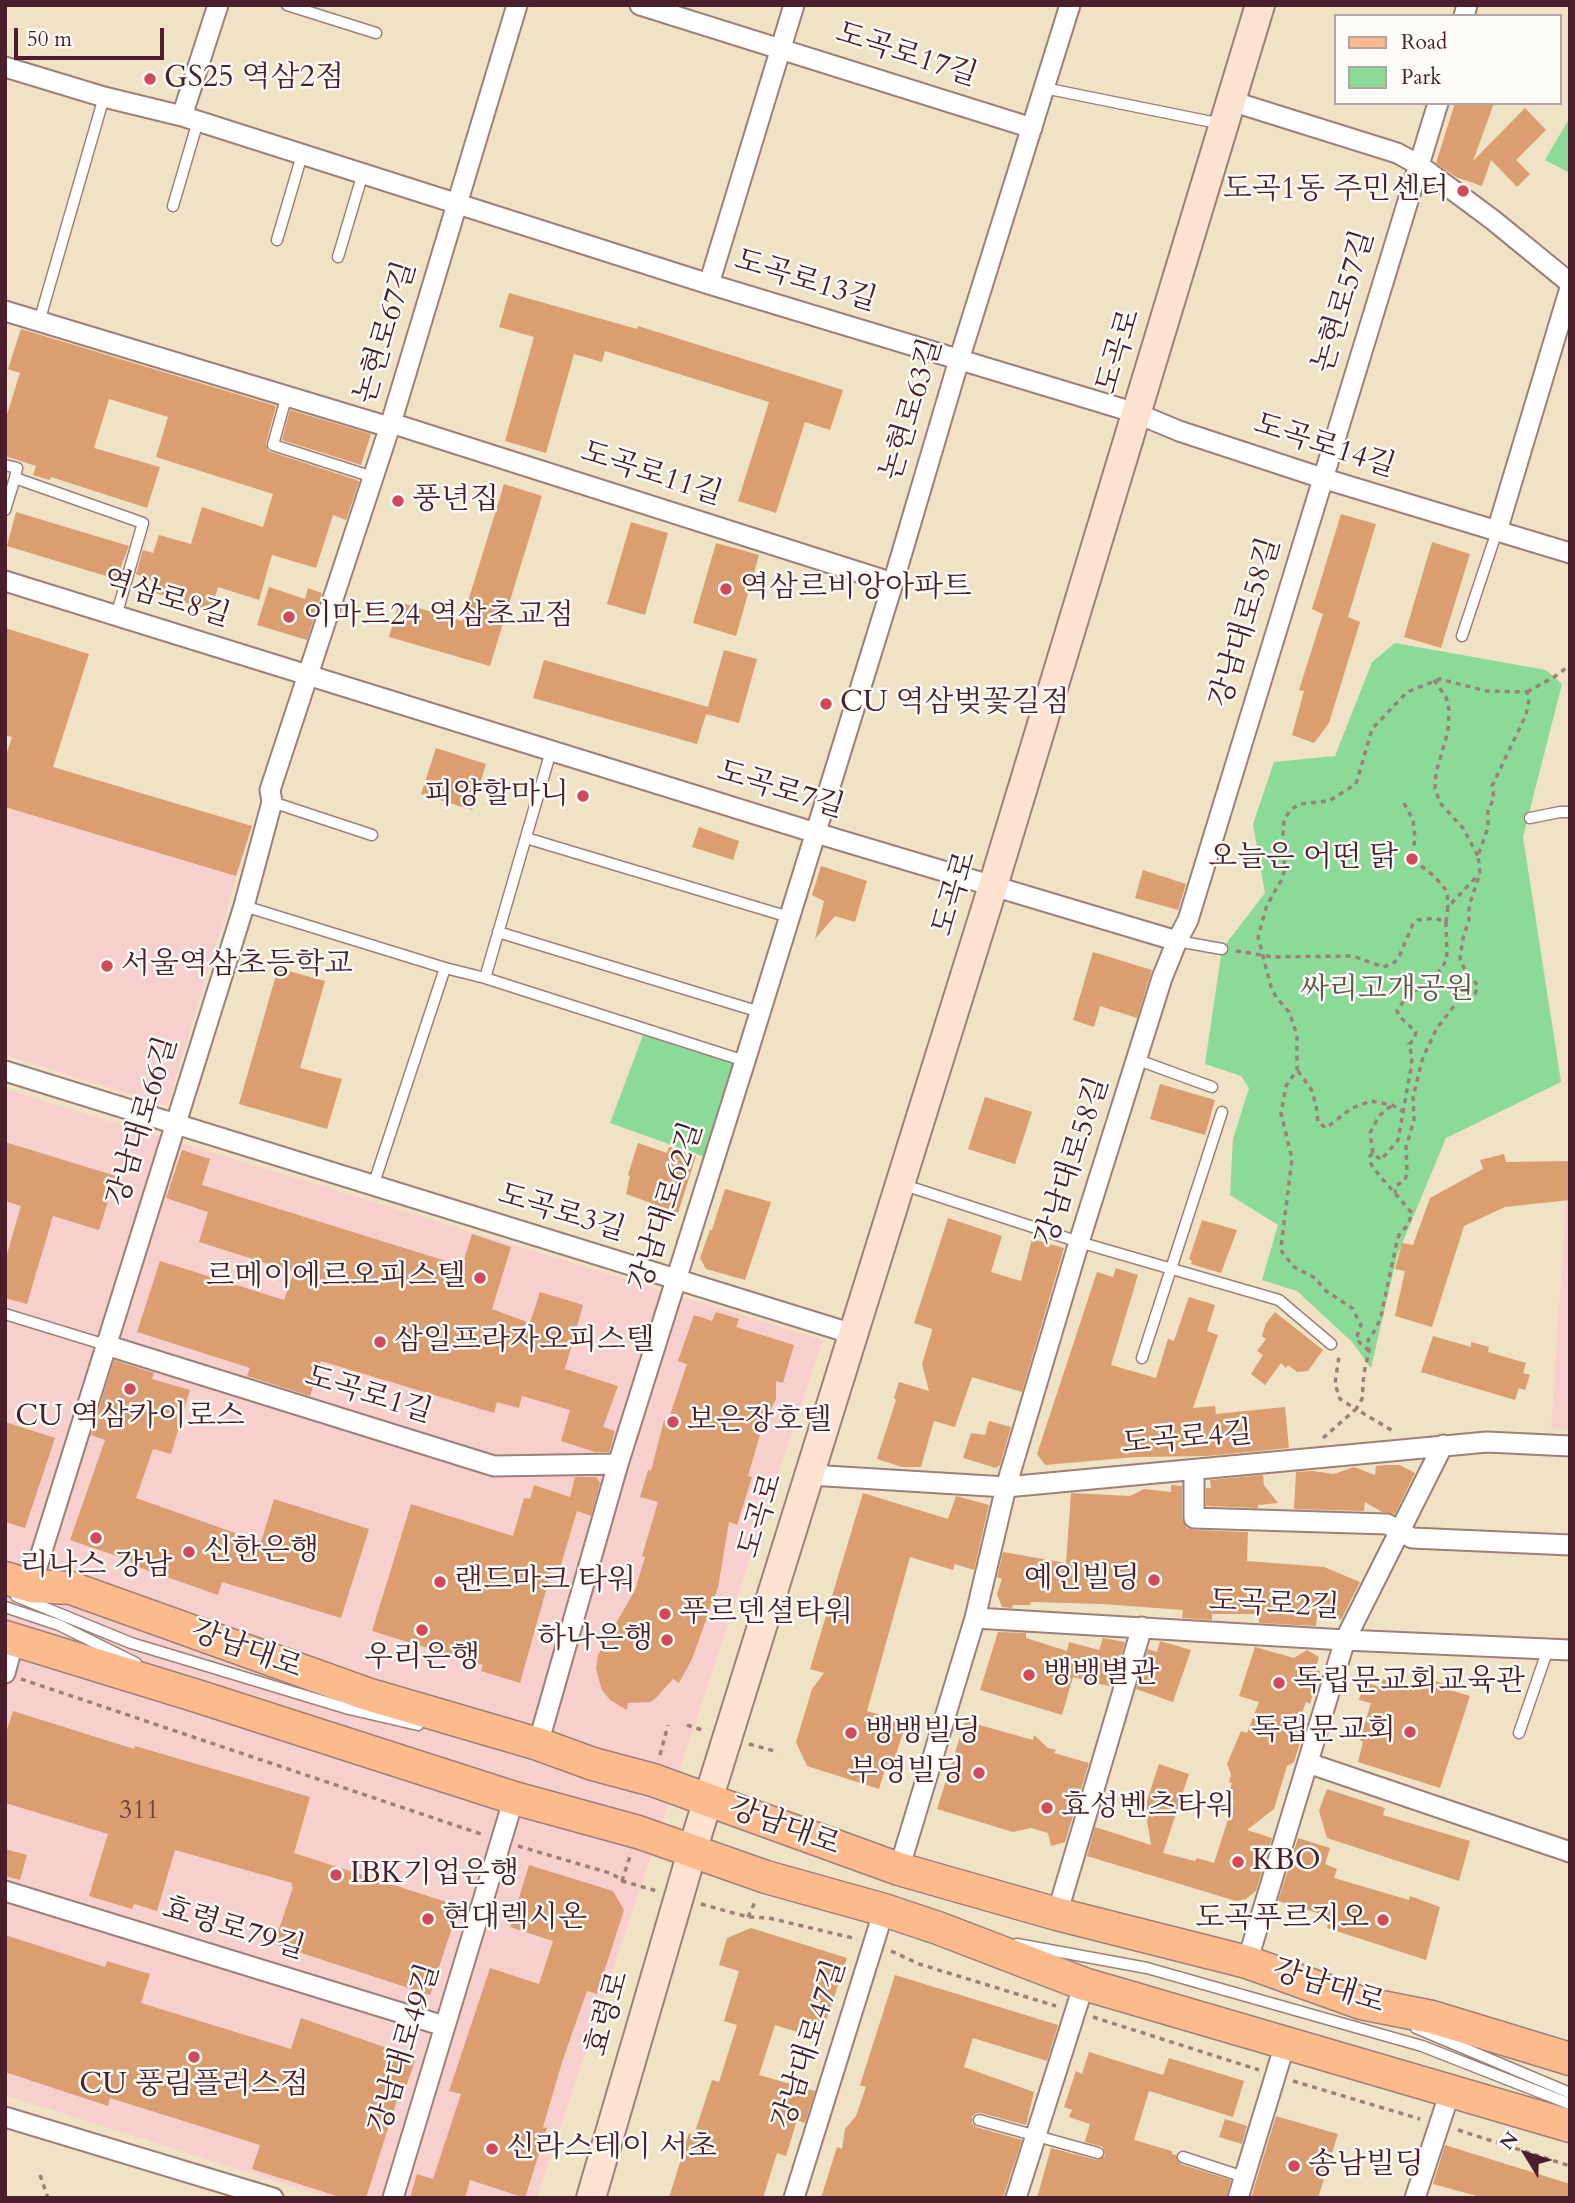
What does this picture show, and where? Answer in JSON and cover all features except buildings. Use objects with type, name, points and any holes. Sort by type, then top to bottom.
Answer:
[{"type":"main road","name":"도곡로","points":[[693,1850],[993,886],[1260,5]]},
{"type":"main road","name":"강남대로","points":[[14,1585],[71,1588],[367,1695],[653,1780],[899,1869],[1057,1914],[1247,1962],[1361,2003],[1432,2017],[1570,2059]]},
{"type":"main road","name":"강남대로","points":[[10,1639],[514,1798],[638,1832],[765,1877],[938,1928],[1080,1998],[1285,2044],[1570,2126]]},
{"type":"main road","name":"효령로","points":[[591,2198],[693,1850]]},
{"type":"street","points":[[190,119],[218,5]]},
{"type":"street","name":"논현로67길","points":[[309,676],[390,425],[517,5]]},
{"type":"street","name":"도곡로17길","points":[[640,5],[1032,128]]},
{"type":"street","points":[[709,284],[794,5]]},
{"type":"street","name":"논현로63길","points":[[816,833],[1070,5]]},
{"type":"street","name":"도곡로13길","points":[[5,67],[190,119],[709,284],[1136,413]]},
{"type":"street","name":"논현로57길","points":[[1322,478],[1437,105]]},
{"type":"street","points":[[1228,113],[1397,153],[1419,165],[1493,220],[1570,285],[1496,531]]},
{"type":"street","name":"도곡로11길","points":[[5,312],[286,398],[390,425],[893,583]]},
{"type":"street","name":"도곡로14길","points":[[1136,413],[1179,431],[1322,478],[1570,553]]},
{"type":"street","name":"강남대로58길","points":[[899,1869],[975,1618],[1006,1487],[1079,1242],[1162,978],[1188,920],[1322,478]]},
{"type":"street","name":"역삼로8길","points":[[5,581],[309,676]]},
{"type":"street","name":"도곡로7길","points":[[309,676],[1177,942]]},
{"type":"street","name":"강남대로66길","points":[[14,1585],[106,1345],[244,906],[272,802],[270,790],[309,676]]},
{"type":"street","name":"강남대로62길","points":[[538,1744],[618,1464],[816,833]]},
{"type":"street","name":"도곡로3길","points":[[5,1071],[853,1335]]},
{"type":"street","name":"도곡로1길","points":[[106,1345],[494,1466],[618,1464]]},
{"type":"street","name":"도곡로4길","points":[[810,1475],[1006,1487],[1443,1445],[1488,1442],[1570,1446]]},
{"type":"street","points":[[1247,1962],[1345,1640],[1443,1445]]},
{"type":"street","points":[[1194,1470],[1194,1518],[1388,1524],[1412,1538],[1570,1545]]},
{"type":"street","name":"도곡로2길","points":[[975,1618],[1570,1650]]},
{"type":"street","points":[[1057,1914],[1142,1628]]},
{"type":"street","points":[[10,1639],[11,1675]]},
{"type":"street","points":[[1308,1763],[1570,1852]]},
{"type":"street","name":"강남대로49길","points":[[393,2198],[514,1798]]},
{"type":"street","name":"효령로79길","points":[[5,1891],[444,2026]]},
{"type":"street","name":"강남대로47길","points":[[794,2198],[884,1910]]},
{"type":"street","points":[[1016,2198],[1080,1998]]},
{"type":"street","points":[[1238,2198],[1285,2044]]},
{"type":"street","points":[[1415,2198],[1450,2092]]},
{"type":"street","points":[[5,2117],[273,2198]]},
{"type":"lane","points":[[287,5],[376,33]]},
{"type":"lane","points":[[1044,88],[1228,113]]},
{"type":"lane","points":[[39,322],[104,97]]},
{"type":"lane","points":[[173,206],[190,119]]},
{"type":"lane","points":[[277,240],[302,155]]},
{"type":"lane","points":[[338,257],[363,173]]},
{"type":"lane","points":[[286,398],[273,445],[373,477]]},
{"type":"lane","points":[[5,465],[17,468],[5,510]]},
{"type":"lane","points":[[15,478],[143,523],[116,616]]},
{"type":"lane","points":[[1462,636],[1496,531]]},
{"type":"lane","points":[[485,978],[551,751]]},
{"type":"lane","points":[[272,802],[372,835]]},
{"type":"lane","points":[[1530,818],[1570,812]]},
{"type":"lane","points":[[526,838],[789,917]]},
{"type":"lane","points":[[244,906],[485,978],[746,1061]]},
{"type":"lane","points":[[498,932],[760,1012]]},
{"type":"lane","points":[[1177,942],[1222,949]]},
{"type":"lane","points":[[373,1187],[445,968]]},
{"type":"lane","points":[[1138,1060],[1212,1087]]},
{"type":"lane","points":[[1142,1358],[1222,1112]]},
{"type":"lane","points":[[900,1184],[1079,1242],[1279,1300],[1331,1344]]},
{"type":"lane","points":[[5,1314],[106,1345]]},
{"type":"lane","points":[[14,1585],[131,1643],[349,1709],[430,1727]]},
{"type":"lane","points":[[5,1607],[59,1625],[197,1696]]},
{"type":"lane","points":[[1519,1733],[1548,1649]]},
{"type":"lane","points":[[471,1736],[593,1764]]},
{"type":"lane","points":[[938,1928],[1147,1968],[1187,1979],[1422,2046],[1570,2104]]},
{"type":"lane","points":[[1361,2003],[1570,2093]]},
{"type":"lane","points":[[978,2120],[1098,2153]]},
{"type":"lane","points":[[1183,2157],[1244,2177]]},
{"type":"path","points":[[1369,1351],[1356,1339],[1361,1325],[1352,1308],[1326,1291],[1315,1278],[1294,1266],[1282,1252],[1282,1228],[1292,1159],[1281,1113],[1286,1086],[1297,1070],[1297,1035],[1289,1012],[1276,997],[1258,937],[1267,905],[1282,879],[1285,867],[1282,833],[1284,821],[1290,810],[1300,804],[1329,801],[1356,784],[1372,729],[1407,692],[1440,678],[1486,691],[1527,692],[1570,665]]},
{"type":"path","points":[[1395,1193],[1396,1186],[1405,1180],[1407,1173],[1406,1147],[1414,1120],[1413,1097],[1423,1057],[1437,1028],[1458,1001],[1475,994],[1478,986],[1460,958],[1469,920],[1469,906],[1480,873],[1478,856],[1464,828],[1440,803],[1435,789],[1436,772],[1448,731],[1449,710],[1446,697],[1434,681]]},
{"type":"path","points":[[1478,856],[1488,827],[1488,811],[1494,798],[1492,786],[1526,715],[1529,699],[1527,692]]},
{"type":"path","points":[[1373,1153],[1381,1160],[1394,1146],[1398,1140],[1404,1112],[1412,1057],[1409,1044],[1414,1040],[1416,1032],[1397,1011],[1413,991],[1426,987],[1447,959],[1447,891],[1434,876],[1412,859],[1415,838],[1413,820],[1404,803]]},
{"type":"path","points":[[1448,907],[1480,873]]},
{"type":"path","points":[[1222,949],[1262,956],[1353,956],[1383,967],[1398,959],[1413,924],[1419,920],[1435,918],[1446,922]]},
{"type":"path","points":[[1297,1070],[1311,1089],[1318,1122],[1326,1128],[1352,1108],[1371,1101],[1392,1105],[1404,1112]]},
{"type":"path","points":[[1298,1460],[1356,1409],[1362,1399],[1369,1351],[1368,1340],[1377,1329],[1381,1316],[1397,1241],[1408,1225],[1412,1213],[1371,1164],[1370,1156],[1373,1153],[1370,1133],[1379,1116],[1392,1105]]},
{"type":"path","points":[[1331,1344],[1340,1352],[1335,1384],[1340,1399],[1422,1449]]},
{"type":"path","points":[[11,1675],[502,1841],[613,1874],[622,1881]]},
{"type":"path","points":[[748,1917],[769,1918],[875,1944],[919,1964],[1080,1998],[1276,2076],[1570,2166]]},
{"type":"path","points":[[40,2175],[48,2198]]},
{"type":"shaded area","name":"서울역삼초등학교","points":[[5,753],[252,826],[167,1106],[5,1055]]},
{"type":"shaded area","points":[[5,1089],[823,1340],[537,2198],[330,2198],[5,2095]]},
{"type":"shaded area","points":[[1570,1144],[1570,1430],[1551,1428]]},
{"type":"green space","points":[[1570,119],[1570,173],[1545,160]]},
{"type":"green space","name":"싸리고개공원","points":[[1395,643],[1546,670],[1562,684],[1523,837],[1561,1082],[1446,1138],[1397,1256],[1371,1368],[1352,1342],[1297,1291],[1262,1280],[1278,1225],[1230,1195],[1233,1139],[1249,1088],[1241,1076],[1205,1064],[1222,949],[1265,893],[1253,824],[1274,762],[1335,756],[1372,662]]},
{"type":"green space","points":[[643,1035],[738,1065],[708,1158],[610,1123]]},
{"type":"place","name":"GS25 역삼2점","points":[[150,79]]},
{"type":"place","name":"도곡1동 주민센터","points":[[1463,191]]},
{"type":"place","name":"풍년집","points":[[398,501]]},
{"type":"place","name":"역삼르비앙아파트","points":[[726,589]]},
{"type":"place","name":"이마트24 역삼초교점","points":[[289,617]]},
{"type":"place","name":"CU 역삼벚꽃길점","points":[[826,704]]},
{"type":"place","name":"피양할마니","points":[[583,796]]},
{"type":"place","name":"오늘은 어떤 닭","points":[[1412,859]]},
{"type":"place","name":"서울역삼초등학교","points":[[107,966]]},
{"type":"place","name":"르메이에르오피스텔","points":[[480,1278]]},
{"type":"place","name":"삼일프라자오피스텔","points":[[380,1342]]},
{"type":"place","name":"CU 역삼카이로스","points":[[130,1389]]},
{"type":"place","name":"보은장호텔","points":[[673,1422]]},
{"type":"place","name":"리나스 강남","points":[[96,1538]]},
{"type":"place","name":"신한은행","points":[[189,1552]]},
{"type":"place","name":"예인빌딩","points":[[1154,1580]]},
{"type":"place","name":"랜드마크 타워","points":[[440,1582]]},
{"type":"place","name":"푸르덴셜타워","points":[[665,1614]]},
{"type":"place","name":"우리은행","points":[[422,1630]]},
{"type":"place","name":"하나은행","points":[[667,1640]]},
{"type":"place","name":"뱅뱅별관","points":[[1029,1675]]},
{"type":"place","name":"독립문교회교육관","points":[[1279,1683]]},
{"type":"place","name":"독립문교회","points":[[1410,1732]]},
{"type":"place","name":"뱅뱅빌딩","points":[[851,1733]]},
{"type":"place","name":"부영빌딩","points":[[979,1773]]},
{"type":"place","name":"효성벤츠타워","points":[[1047,1808]]},
{"type":"place","name":"KBO","points":[[1238,1862]]},
{"type":"place","name":"IBK기업은행","points":[[336,1875]]},
{"type":"place","name":"현대렉시온","points":[[428,1919]]},
{"type":"place","name":"도곡푸르지오","points":[[1383,1920]]},
{"type":"place","name":"CU 풍림플러스점","points":[[194,2057]]},
{"type":"place","name":"신라스테이 서초","points":[[492,2149]]},
{"type":"place","name":"송남빌딩","points":[[1294,2166]]}]
